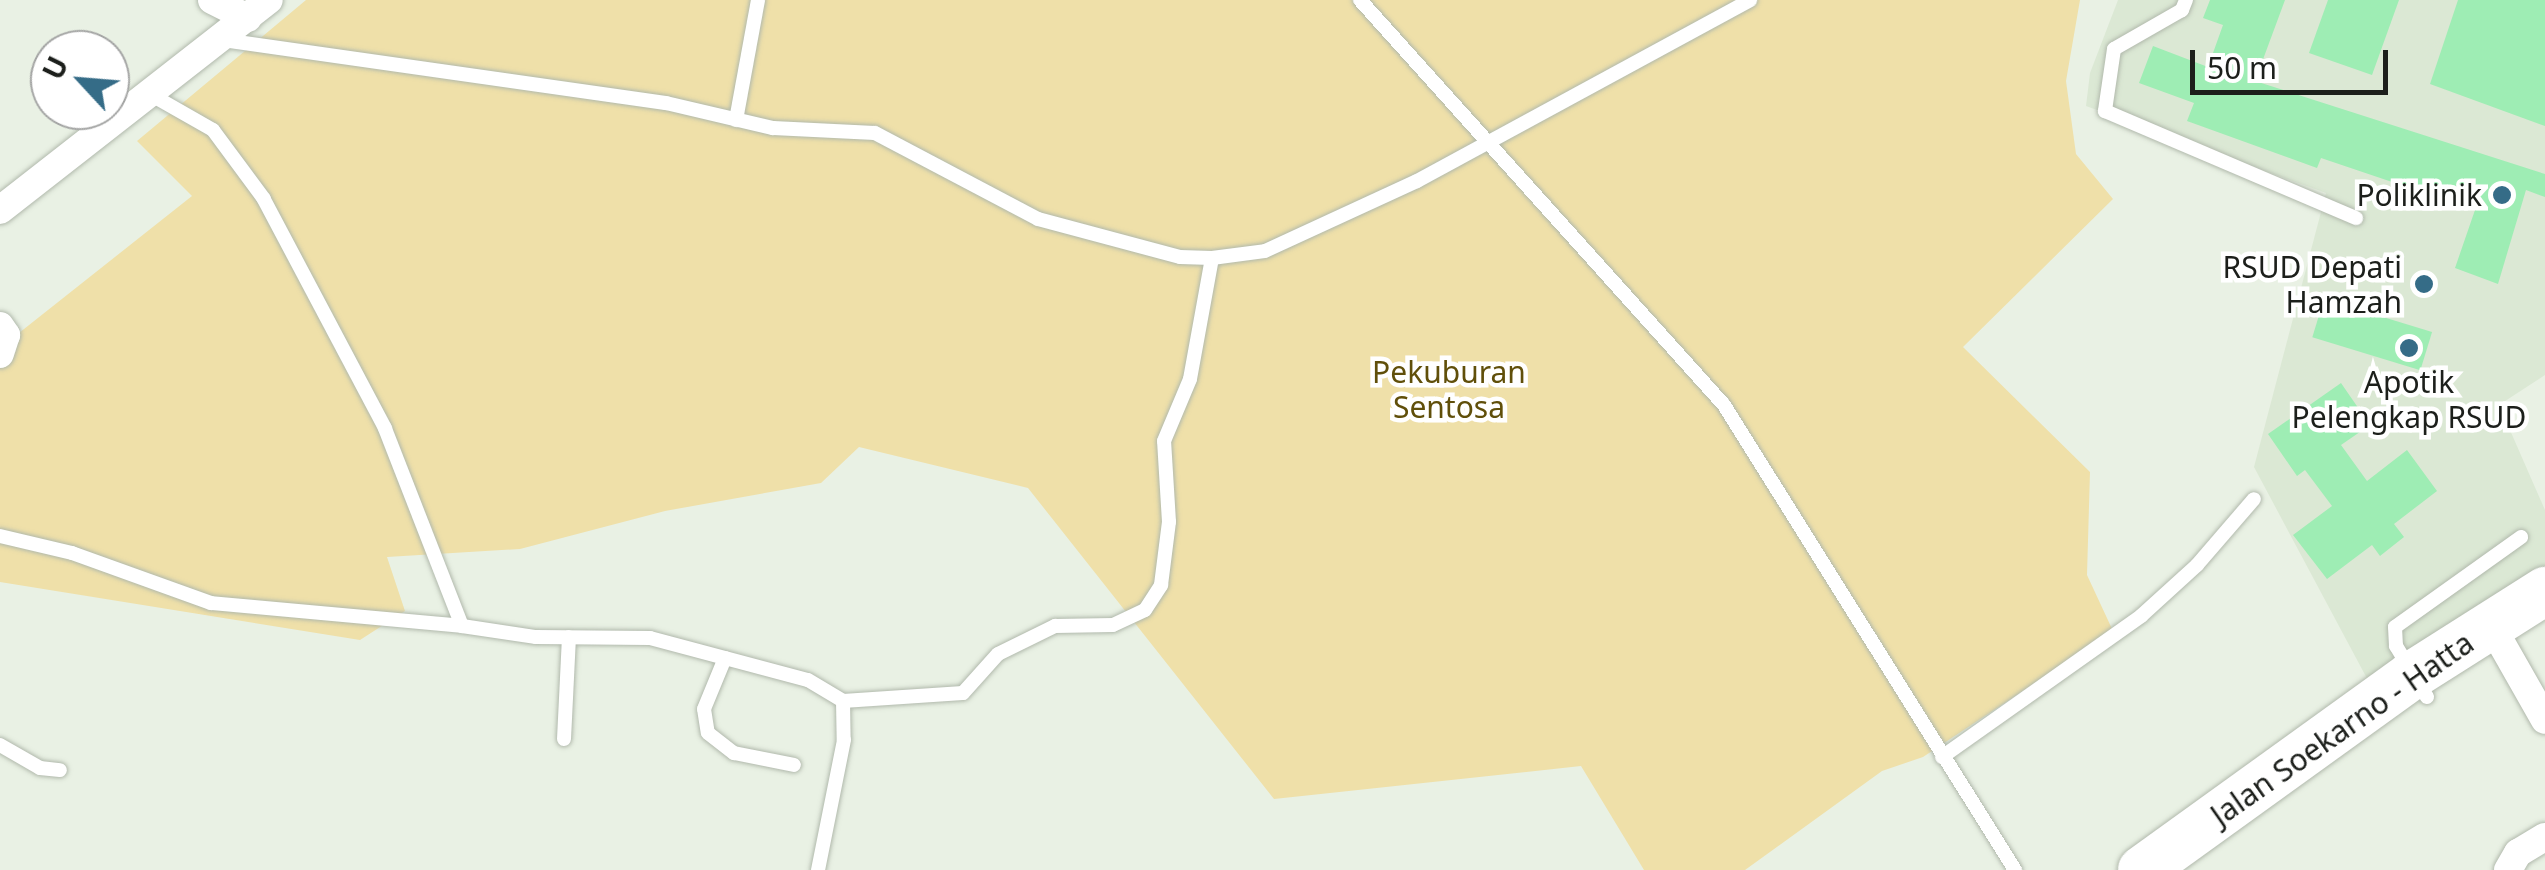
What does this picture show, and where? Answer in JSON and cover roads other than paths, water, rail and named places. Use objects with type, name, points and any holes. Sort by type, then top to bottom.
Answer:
[{"type":"highway","name":"Jalan Soekarno - Hatta","points":[[2142,870],[2497,636],[2545,591]]},
{"type":"highway","name":"Jalan Soekarno - Hatta","points":[[2497,636],[2545,622]]},
{"type":"highway","name":"Jalan Soekarno - Hatta","points":[[2188,870],[2419,687]]},
{"type":"street","points":[[212,0],[259,9]]},
{"type":"street","points":[[0,210],[259,9]]},
{"type":"street","points":[[0,326],[6,336],[0,354]]},
{"type":"street","points":[[2497,636],[2545,720]]},
{"type":"street","points":[[2508,870],[2518,853],[2545,837]]},
{"type":"lane","points":[[736,120],[758,0]]},
{"type":"lane","points":[[1360,0],[1489,139],[1724,405],[2016,870]]},
{"type":"lane","points":[[220,39],[666,103],[736,120],[875,133],[1038,219],[1180,257],[1212,258],[1265,251],[1418,181],[1750,0]]},
{"type":"lane","points":[[2186,0],[2182,10],[2114,49],[2105,111],[2356,218]]},
{"type":"lane","points":[[150,94],[212,130],[264,200],[385,428],[462,626]]},
{"type":"lane","points":[[0,536],[72,553],[211,604],[569,637],[650,638],[808,680],[843,701],[963,692],[998,654],[1055,626],[1113,625],[1145,610],[1161,585],[1167,538],[1164,441],[1190,379],[1212,258]]},
{"type":"lane","points":[[1942,757],[2141,616],[2254,499]]},
{"type":"lane","points":[[2419,687],[2391,635],[2395,627],[2521,537]]},
{"type":"lane","points":[[564,740],[569,637]]},
{"type":"lane","points":[[725,658],[704,709],[708,733],[734,753],[794,765]]},
{"type":"lane","points":[[818,870],[844,740],[843,701]]},
{"type":"lane","points":[[0,745],[40,768],[60,770]]},
{"type":"place","name":"Poliklinik","points":[[2502,195]]},
{"type":"place","name":"RSUD Depati Hamzah","points":[[2424,284]]},
{"type":"place","name":"Apotik Pelengkap RSUD","points":[[2409,348]]},
{"type":"park label","name":"Pekuburan Sentosa","points":[[1449,389]]}]
